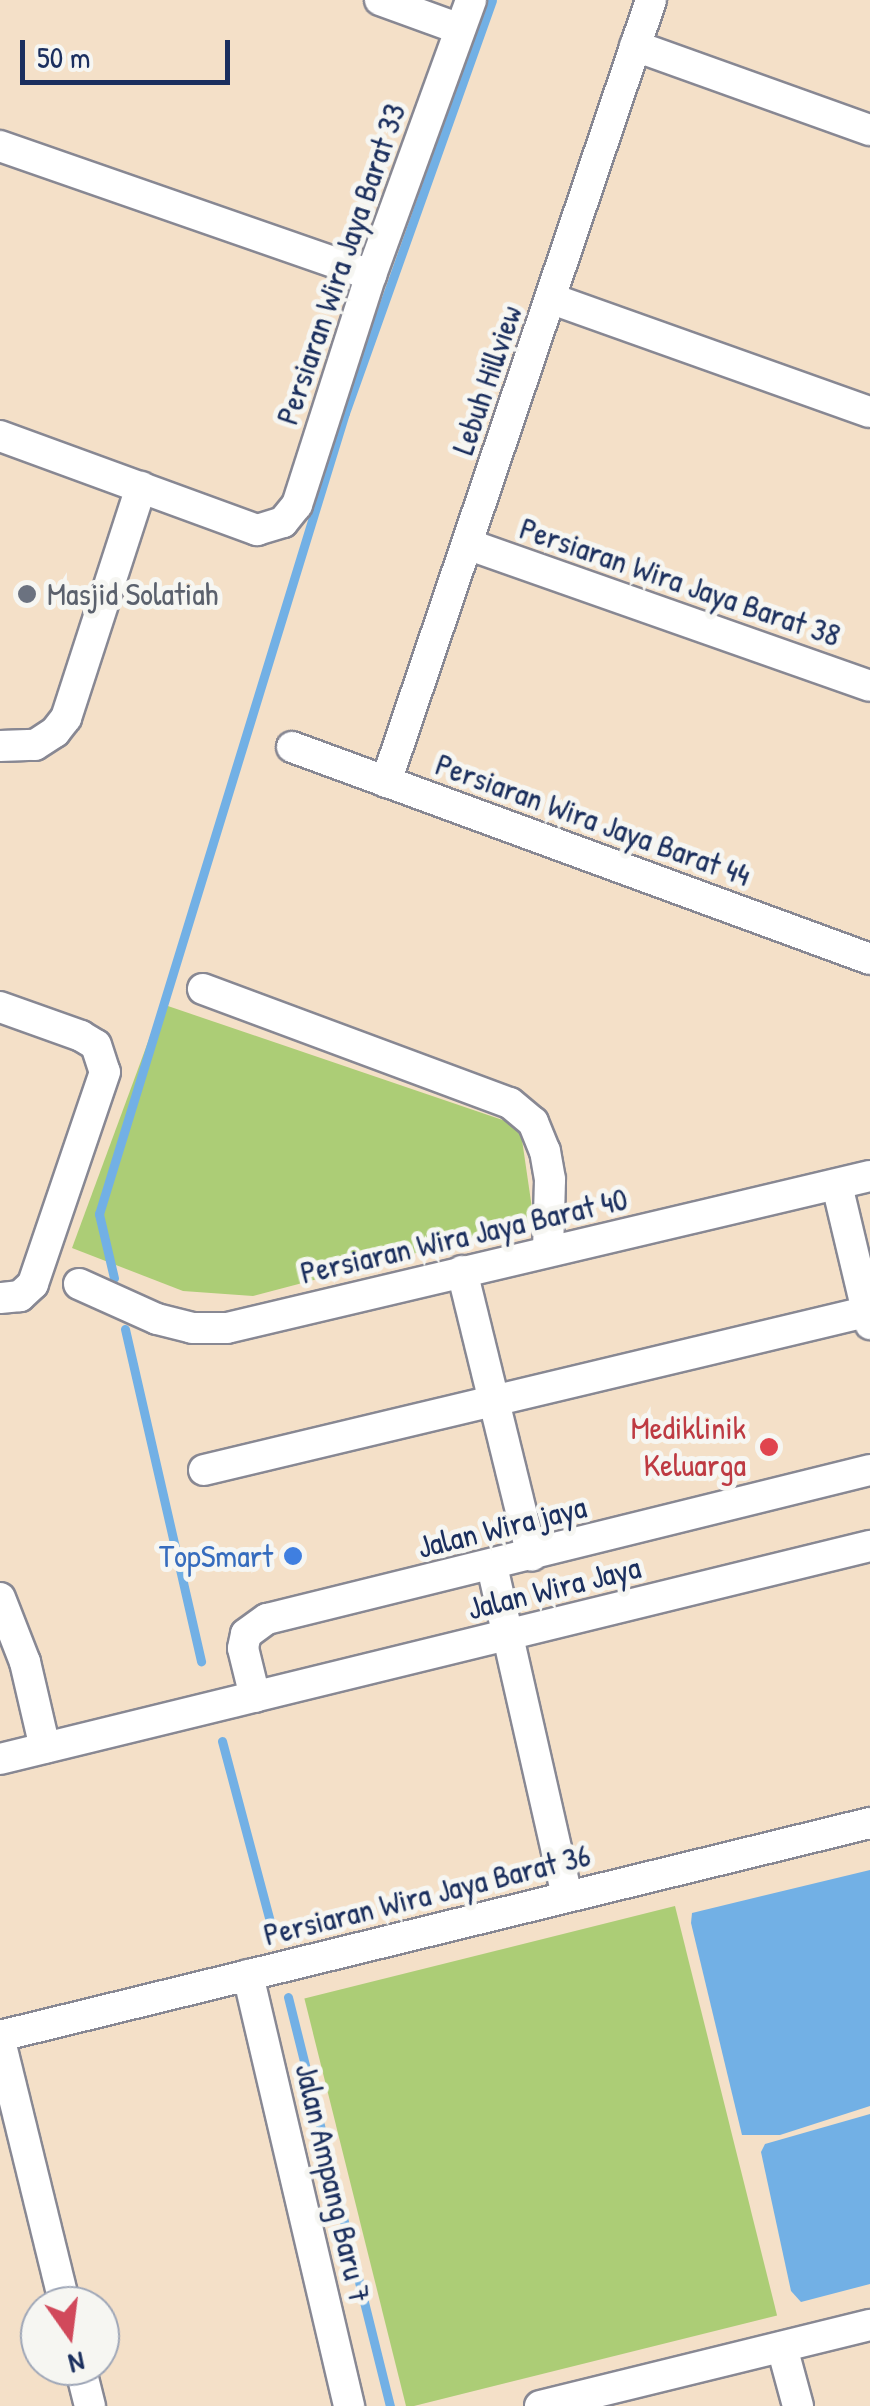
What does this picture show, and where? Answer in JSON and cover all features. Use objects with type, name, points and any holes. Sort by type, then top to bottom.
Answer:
[{"type":"street","points":[[380,0],[460,29]]},
{"type":"street","name":"Persiaran Wira Jaya Barat 33","points":[[141,488],[258,530],[283,522],[296,505],[371,275],[471,0]]},
{"type":"street","name":"Lebuh Hillview","points":[[386,782],[650,0]]},
{"type":"street","points":[[634,46],[870,130]]},
{"type":"street","points":[[0,146],[371,275]]},
{"type":"street","points":[[552,299],[870,412]]},
{"type":"street","points":[[0,436],[141,488],[66,718],[55,732],[35,745],[0,746]]},
{"type":"street","name":"Persiaran Wira Jaya Barat 38","points":[[467,544],[870,686]]},
{"type":"street","name":"Persiaran Wira Jaya Barat 44","points":[[292,747],[870,959]]},
{"type":"street","points":[[203,989],[510,1104],[533,1122],[545,1150],[550,1180],[548,1251]]},
{"type":"street","points":[[0,1007],[96,1045],[104,1072],[33,1284],[20,1296],[0,1298]]},
{"type":"street","name":"Persiaran Wira Jaya Barat 40","points":[[79,1284],[157,1320],[192,1328],[227,1328],[870,1176]]},
{"type":"street","points":[[204,1470],[869,1315],[837,1184]]},
{"type":"street","points":[[462,1271],[532,1556]]},
{"type":"street","name":"Jalan Wira jaya","points":[[255,1697],[244,1648],[246,1634],[267,1619],[870,1470]]},
{"type":"street","name":"Jalan Wira Jaya","points":[[0,1759],[870,1546]]},
{"type":"street","points":[[492,1566],[567,1897]]},
{"type":"street","points":[[0,1598],[25,1662],[45,1748]]},
{"type":"street","name":"Persiaran Wira Jaya Barat 36","points":[[0,2038],[870,1823]]},
{"type":"street","name":"Jalan Ampang Baru 7","points":[[248,1975],[349,2406]]},
{"type":"street","points":[[0,2038],[60,2286]]},
{"type":"street","points":[[540,2406],[870,2326]]},
{"type":"street","points":[[782,2347],[798,2406]]},
{"type":"green space","points":[[162,1004],[520,1126],[534,1222],[253,1296],[183,1291],[72,1248]]},
{"type":"green space","points":[[675,1906],[777,2315],[406,2406],[304,1998]]},
{"type":"water","points":[[870,1870],[870,2106],[780,2135],[742,2135],[691,1923],[692,1913]]},
{"type":"water","points":[[870,2114],[870,2284],[801,2302],[791,2291],[761,2152],[765,2144]]},
{"type":"waterway","points":[[114,1278],[99,1214],[345,413],[492,0]]},
{"type":"waterway","points":[[125,1329],[201,1661]]},
{"type":"waterway","points":[[222,1741],[273,1933]]},
{"type":"waterway","points":[[288,1997],[390,2406]]},
{"type":"place","name":"Masjid Solatiah","points":[[27,594]]},
{"type":"place","name":"Mediklinik Keluarga","points":[[769,1447]]},
{"type":"place","name":"TopSmart","points":[[293,1556]]}]
